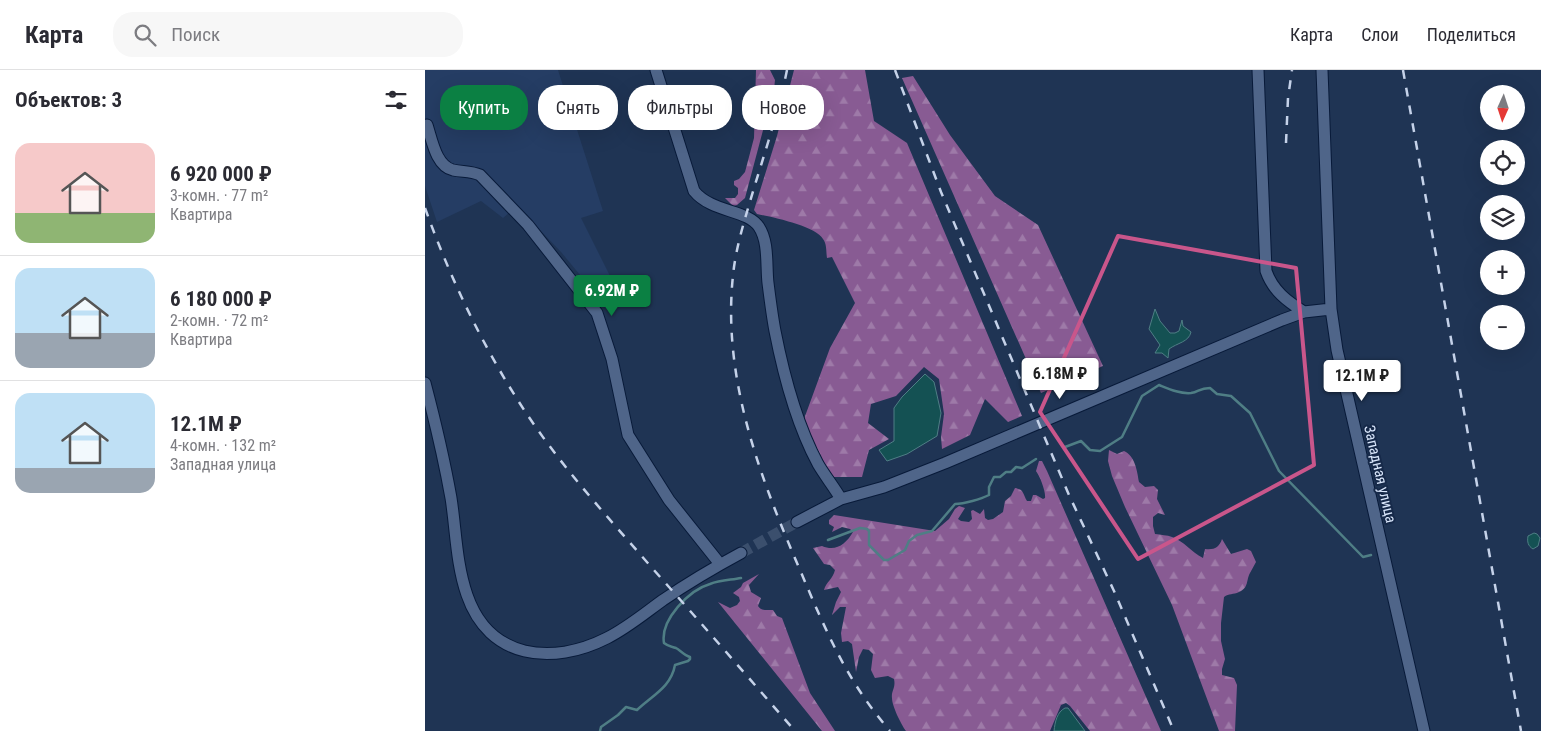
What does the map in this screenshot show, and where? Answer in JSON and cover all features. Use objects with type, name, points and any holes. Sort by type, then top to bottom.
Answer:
[{"type":"street","points":[[656,70],[686,169],[695,191],[710,204],[751,219],[762,232],[772,314],[787,386],[810,448],[819,466],[841,499]]},
{"type":"street","points":[[1258,70],[1266,271],[1281,296],[1304,312]]},
{"type":"street","name":"Западная улица","points":[[1322,70],[1331,309],[1341,371],[1424,731]]},
{"type":"street","points":[[427,125],[440,162],[451,170],[474,172],[480,175],[528,224],[597,313],[612,360],[627,435],[669,500],[720,564]]},
{"type":"street","points":[[797,522],[841,499],[884,487],[945,463],[1304,312],[1331,309]]},
{"type":"street","points":[[425,383],[447,478],[459,564],[467,594],[479,620],[499,640],[515,649],[537,654],[583,648],[617,632],[668,597],[741,553]]},
{"type":"highlighted area","points":[[1118,236],[1296,268],[1314,465],[1138,559],[1040,412]]},
{"type":"shaded area","points":[[425,70],[558,70],[563,85],[538,85],[538,130],[577,130],[603,211],[581,218],[610,276],[590,287],[561,252],[517,206],[503,218],[481,201],[437,222],[425,186]]},
{"type":"shaded area","points":[[1155,309],[1160,321],[1170,333],[1179,331],[1182,320],[1183,326],[1191,332],[1188,338],[1169,349],[1168,358],[1162,353],[1155,353],[1160,345],[1149,329]]},
{"type":"shaded area","points":[[925,374],[934,382],[941,413],[937,436],[907,454],[887,461],[879,450],[894,441],[894,408]]},
{"type":"shaded area","points":[[1534,533],[1540,538],[1538,546],[1533,549],[1529,545],[1528,536]]},
{"type":"shaded area","points":[[1065,708],[1068,708],[1085,731],[1054,731],[1058,715]]},
{"type":"green space","points":[[756,70],[770,70],[775,80],[774,85],[756,85]]},
{"type":"green space","points":[[794,70],[865,70],[874,121],[907,143],[1022,416],[1008,422],[985,399],[970,435],[942,449],[941,437],[944,414],[939,379],[924,367],[896,396],[871,404],[868,423],[889,439],[869,450],[862,477],[832,477],[816,453],[804,419],[830,348],[855,303],[832,257],[827,258],[825,243],[819,234],[803,226],[757,214],[754,210],[779,130],[824,130],[824,85],[790,85]]},
{"type":"green space","points":[[913,76],[950,135],[995,196],[1038,225],[1103,366],[1041,393],[902,78]]},
{"type":"green space","points":[[754,130],[763,130],[745,198],[733,206],[725,198],[735,198],[738,194],[738,188],[734,185],[734,181],[739,179],[745,172]]},
{"type":"green space","points":[[1109,450],[1117,454],[1124,451],[1128,453],[1135,464],[1139,482],[1145,487],[1154,486],[1158,490],[1157,499],[1165,515],[1158,513],[1153,517],[1155,534],[1176,539],[1203,558],[1205,549],[1216,548],[1222,539],[1231,554],[1247,549],[1251,551],[1256,562],[1244,588],[1239,592],[1224,597],[1221,641],[1225,659],[1222,675],[1234,678],[1237,685],[1235,731],[1219,731],[1172,605],[1112,476],[1108,461]]},
{"type":"green space","points":[[1039,461],[1042,461],[1047,471],[1161,731],[1090,731],[1066,703],[1061,705],[1050,731],[906,731],[892,701],[894,679],[888,676],[875,678],[871,670],[873,654],[869,650],[863,649],[856,672],[852,644],[848,641],[842,642],[841,633],[846,607],[840,607],[832,615],[841,592],[838,587],[824,590],[835,570],[830,565],[824,564],[813,548],[840,546],[853,532],[842,527],[832,532],[834,527],[829,524],[829,520],[834,515],[935,531],[949,519],[959,506],[965,508],[958,519],[961,521],[969,522],[972,519],[971,511],[973,510],[980,514],[984,509],[985,518],[988,520],[993,519],[1003,512],[1005,501],[1011,496],[1015,488],[1022,491],[1027,501],[1031,501],[1033,495],[1045,498],[1045,492],[1036,471]]},
{"type":"green space","points":[[759,574],[749,585],[751,592],[761,598],[759,608],[773,610],[777,616],[782,618],[810,693],[835,731],[822,731],[718,602],[730,608],[737,605],[740,601],[739,597],[733,593],[743,583]]},
{"type":"waterway","points":[[1065,447],[1081,441],[1090,450],[1100,451],[1122,437],[1142,396],[1159,385],[1187,393],[1210,388],[1217,394],[1231,396],[1250,413],[1279,471],[1363,557],[1371,555]]},
{"type":"waterway","points":[[828,540],[860,528],[867,529],[869,531],[869,545],[884,560],[888,560],[905,550],[909,541],[917,535],[932,531],[955,504],[989,495],[989,487],[994,477],[1000,477],[1006,472],[1011,472],[1016,467],[1022,468],[1036,459]]},
{"type":"waterway","points":[[600,731],[601,727],[626,707],[637,710],[665,685],[670,679],[675,665],[690,659],[690,657],[678,649],[664,643],[664,634],[671,616],[685,599],[702,587],[741,578]]},
{"type":"tunnel","points":[[741,553],[797,522]]},
{"type":"railway","points":[[787,70],[742,228],[734,267],[731,307],[733,346],[738,384],[746,423],[770,497],[819,614],[849,674],[890,731]]},
{"type":"railway","points":[[895,70],[941,192],[1069,495],[1114,591],[1174,731]]},
{"type":"railway","points":[[1286,143],[1288,98],[1292,70]]},
{"type":"railway","points":[[1403,70],[1521,731]]},
{"type":"railway","points":[[425,208],[444,258],[478,331],[519,402],[549,446],[600,508],[795,731]]}]
